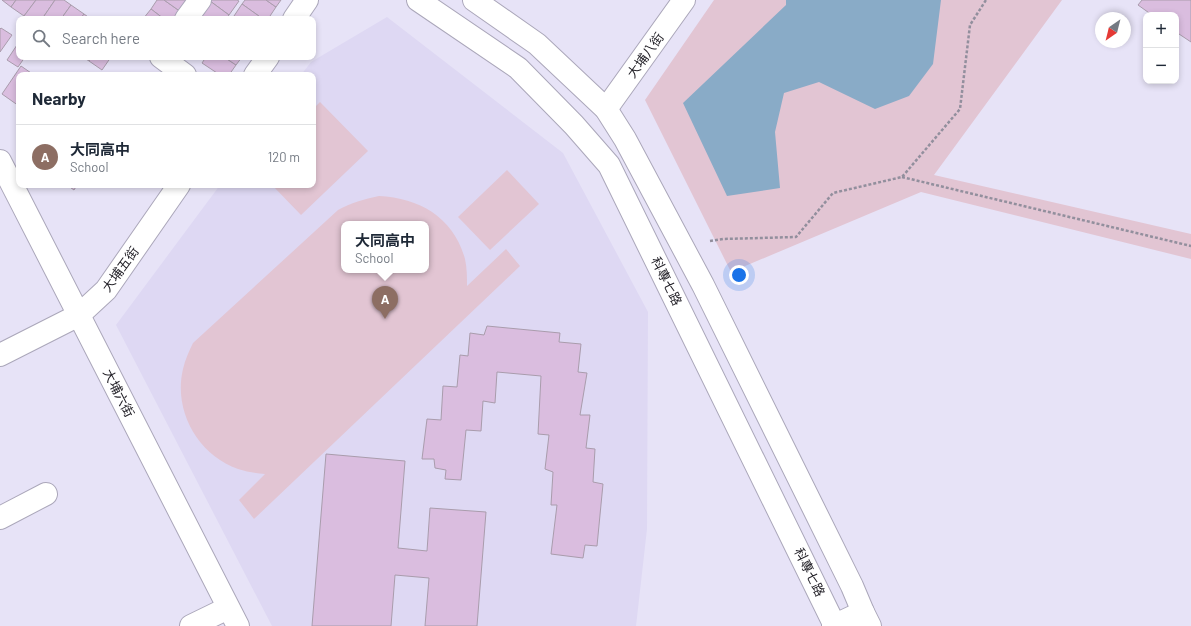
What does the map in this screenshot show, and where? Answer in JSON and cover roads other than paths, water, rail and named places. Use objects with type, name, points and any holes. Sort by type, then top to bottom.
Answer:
[{"type":"street","points":[[188,16],[200,0]]},
{"type":"street","points":[[296,16],[307,0]]},
{"type":"street","name":"科專七路","points":[[418,0],[518,68],[574,125],[609,165],[835,626]]},
{"type":"street","points":[[474,0],[537,44],[606,109],[625,138],[703,285],[852,586],[866,619],[835,626]]},
{"type":"street","name":"大埔八街","points":[[606,109],[684,0]]},
{"type":"street","points":[[165,60],[181,72]]},
{"type":"street","points":[[257,72],[266,60]]},
{"type":"street","name":"大埔六街","points":[[0,160],[233,617]]},
{"type":"street","name":"大埔五街","points":[[0,355],[79,315],[106,290],[177,188]]},
{"type":"street","points":[[0,518],[46,494]]},
{"type":"street","points":[[191,626],[233,617]]},
{"type":"water","points":[[786,0],[941,0],[933,64],[909,96],[875,109],[819,82],[784,93],[775,132],[780,188],[727,196],[683,103],[786,5]]},
{"type":"place","name":"大同高中","points":[[385,319]]}]
